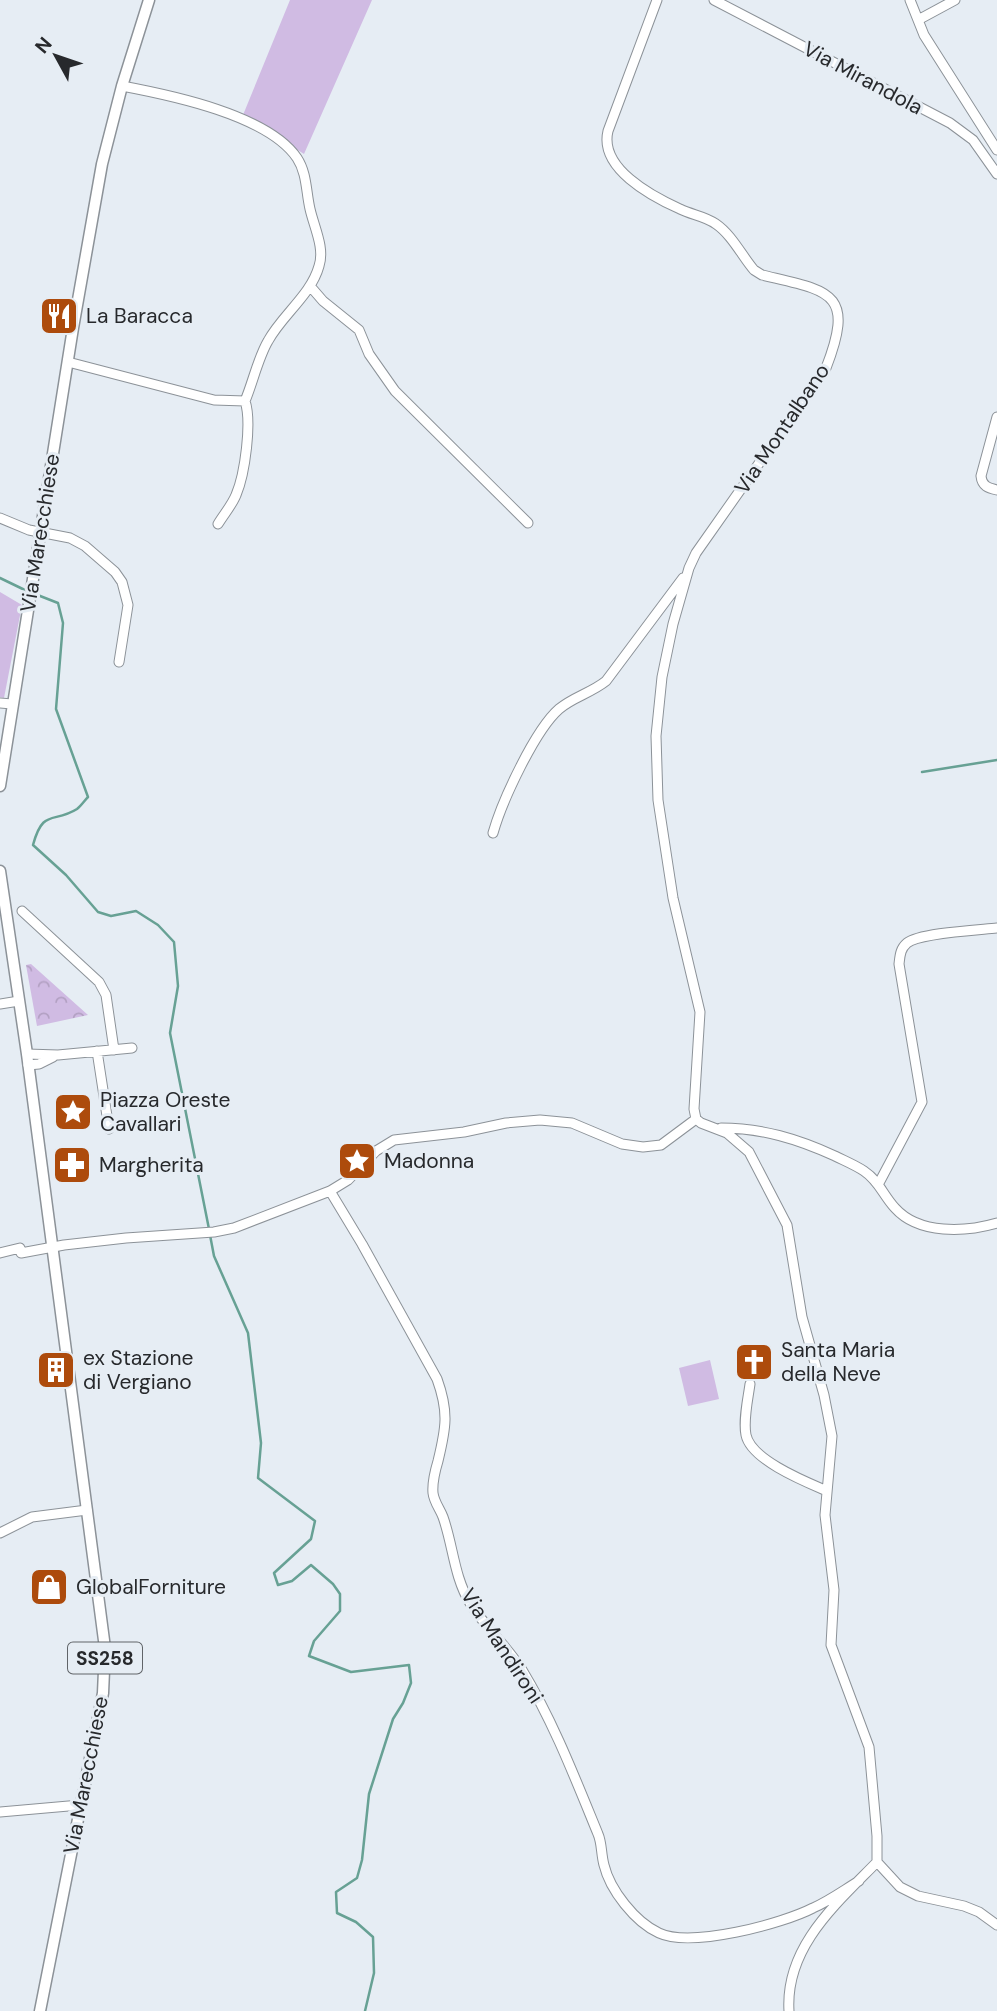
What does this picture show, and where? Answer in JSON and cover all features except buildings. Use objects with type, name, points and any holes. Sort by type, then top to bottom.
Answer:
[{"type":"main road","name":"Via Marecchiese","points":[[0,786],[102,164],[122,86],[149,0]]},
{"type":"main road","name":"Via Marecchiese","points":[[0,871],[103,1620],[105,1672],[40,2011]]},
{"type":"street","name":"Via Montalbano","points":[[493,833],[515,777],[557,710],[574,698],[594,691],[606,681],[673,592],[696,553],[826,368],[837,338],[838,315],[827,294],[817,288],[762,275],[754,270],[717,225],[657,197],[616,166],[609,155],[606,142],[608,131],[657,0]]},
{"type":"street","name":"Via Mirandola","points":[[714,0],[950,123],[973,140],[997,174]]},
{"type":"street","points":[[910,0],[939,61],[997,150]]},
{"type":"street","points":[[918,20],[955,0]]},
{"type":"street","points":[[122,86],[187,99],[222,111],[263,131],[296,155],[304,170],[310,210],[320,245],[320,264],[310,286],[268,340],[245,401],[248,408],[247,438],[236,495],[218,524]]},
{"type":"street","points":[[310,286],[323,301],[359,330],[369,354],[395,391],[528,523]]},
{"type":"street","points":[[68,362],[214,400],[245,401]]},
{"type":"street","points":[[997,417],[981,476],[986,487],[997,491]]},
{"type":"street","points":[[0,517],[29,530],[70,538],[85,546],[115,572],[122,582],[128,606],[119,662]]},
{"type":"street","name":"Via Montalbano","points":[[689,568],[662,677],[656,757],[658,800],[673,898],[699,1012],[694,1109],[696,1119]]},
{"type":"street","points":[[0,703],[12,705]]},
{"type":"street","points":[[22,911],[99,982],[106,995],[114,1051]]},
{"type":"street","points":[[880,1183],[922,1102],[899,964],[901,950],[909,941],[923,937],[997,928]]},
{"type":"street","points":[[0,1004],[19,1001]]},
{"type":"street","points":[[28,1060],[132,1048]]},
{"type":"street","points":[[97,1051],[109,1129]]},
{"type":"street","points":[[0,1253],[20,1248],[21,1253],[51,1246],[214,1232],[260,1220],[330,1191],[348,1180],[376,1151],[394,1140],[464,1132],[506,1122],[540,1121],[572,1123],[622,1144],[643,1147],[661,1145],[696,1119],[727,1133],[750,1152],[787,1225],[802,1317],[824,1395],[832,1436],[825,1515],[834,1590],[831,1645],[869,1747],[877,1862],[900,1888],[918,1896],[964,1906],[979,1912],[997,1925]]},
{"type":"street","points":[[716,1128],[768,1131],[862,1169],[880,1183],[896,1209],[923,1225],[968,1229],[997,1223]]},
{"type":"street","name":"Via Mandironi","points":[[330,1191],[356,1232],[437,1379],[446,1402],[446,1423],[433,1492],[461,1586],[487,1627],[521,1669],[554,1729],[599,1838],[604,1867],[616,1892],[642,1921],[658,1933],[678,1939],[766,1925],[815,1908],[859,1881]]},
{"type":"street","points":[[750,1384],[746,1434],[750,1444],[798,1479],[827,1491]]},
{"type":"street","points":[[0,1533],[32,1517],[88,1510]]},
{"type":"street","points":[[0,1812],[80,1805]]},
{"type":"street","points":[[789,2011],[790,1977],[803,1950],[824,1919],[877,1862]]},
{"type":"street","points":[[815,1908],[819,1909],[824,1919]]},
{"type":"green space","points":[[290,0],[372,0],[304,154],[243,115]]},
{"type":"green space","points":[[0,592],[22,605],[4,698],[0,697]]},
{"type":"green space","points":[[31,964],[88,1015],[37,1026],[26,965]]},
{"type":"green space","points":[[710,1360],[719,1399],[688,1406],[679,1368]]},
{"type":"waterway","points":[[0,578],[29,592]]},
{"type":"waterway","points":[[35,594],[58,603],[63,623],[56,709],[88,797],[77,809],[45,821],[33,845],[66,875],[98,912],[111,916],[136,911],[158,925],[174,942],[178,986],[170,1033],[209,1229]]},
{"type":"waterway","points":[[922,772],[997,760]]},
{"type":"waterway","points":[[210,1235],[214,1256],[248,1333],[261,1443],[258,1478],[315,1521],[311,1539],[274,1573],[278,1585],[292,1581],[311,1565],[333,1584],[340,1594],[340,1611],[314,1641],[309,1656],[351,1672],[409,1665],[411,1683],[393,1719],[369,1794],[362,1860],[357,1878],[336,1892],[337,1913],[356,1922],[373,1937],[374,1973],[365,2011]]},
{"type":"place","name":"La Baracca","points":[[59,316]]},
{"type":"place","name":"Piazza Oreste Cavallari","points":[[73,1112]]},
{"type":"place","name":"Madonna","points":[[357,1161]]},
{"type":"place","name":"Margherita","points":[[72,1165]]},
{"type":"place","name":"Santa Maria della Neve","points":[[754,1362]]},
{"type":"place","name":"ex Stazione di Vergiano","points":[[56,1370]]},
{"type":"place","name":"GlobalForniture","points":[[49,1587]]}]
